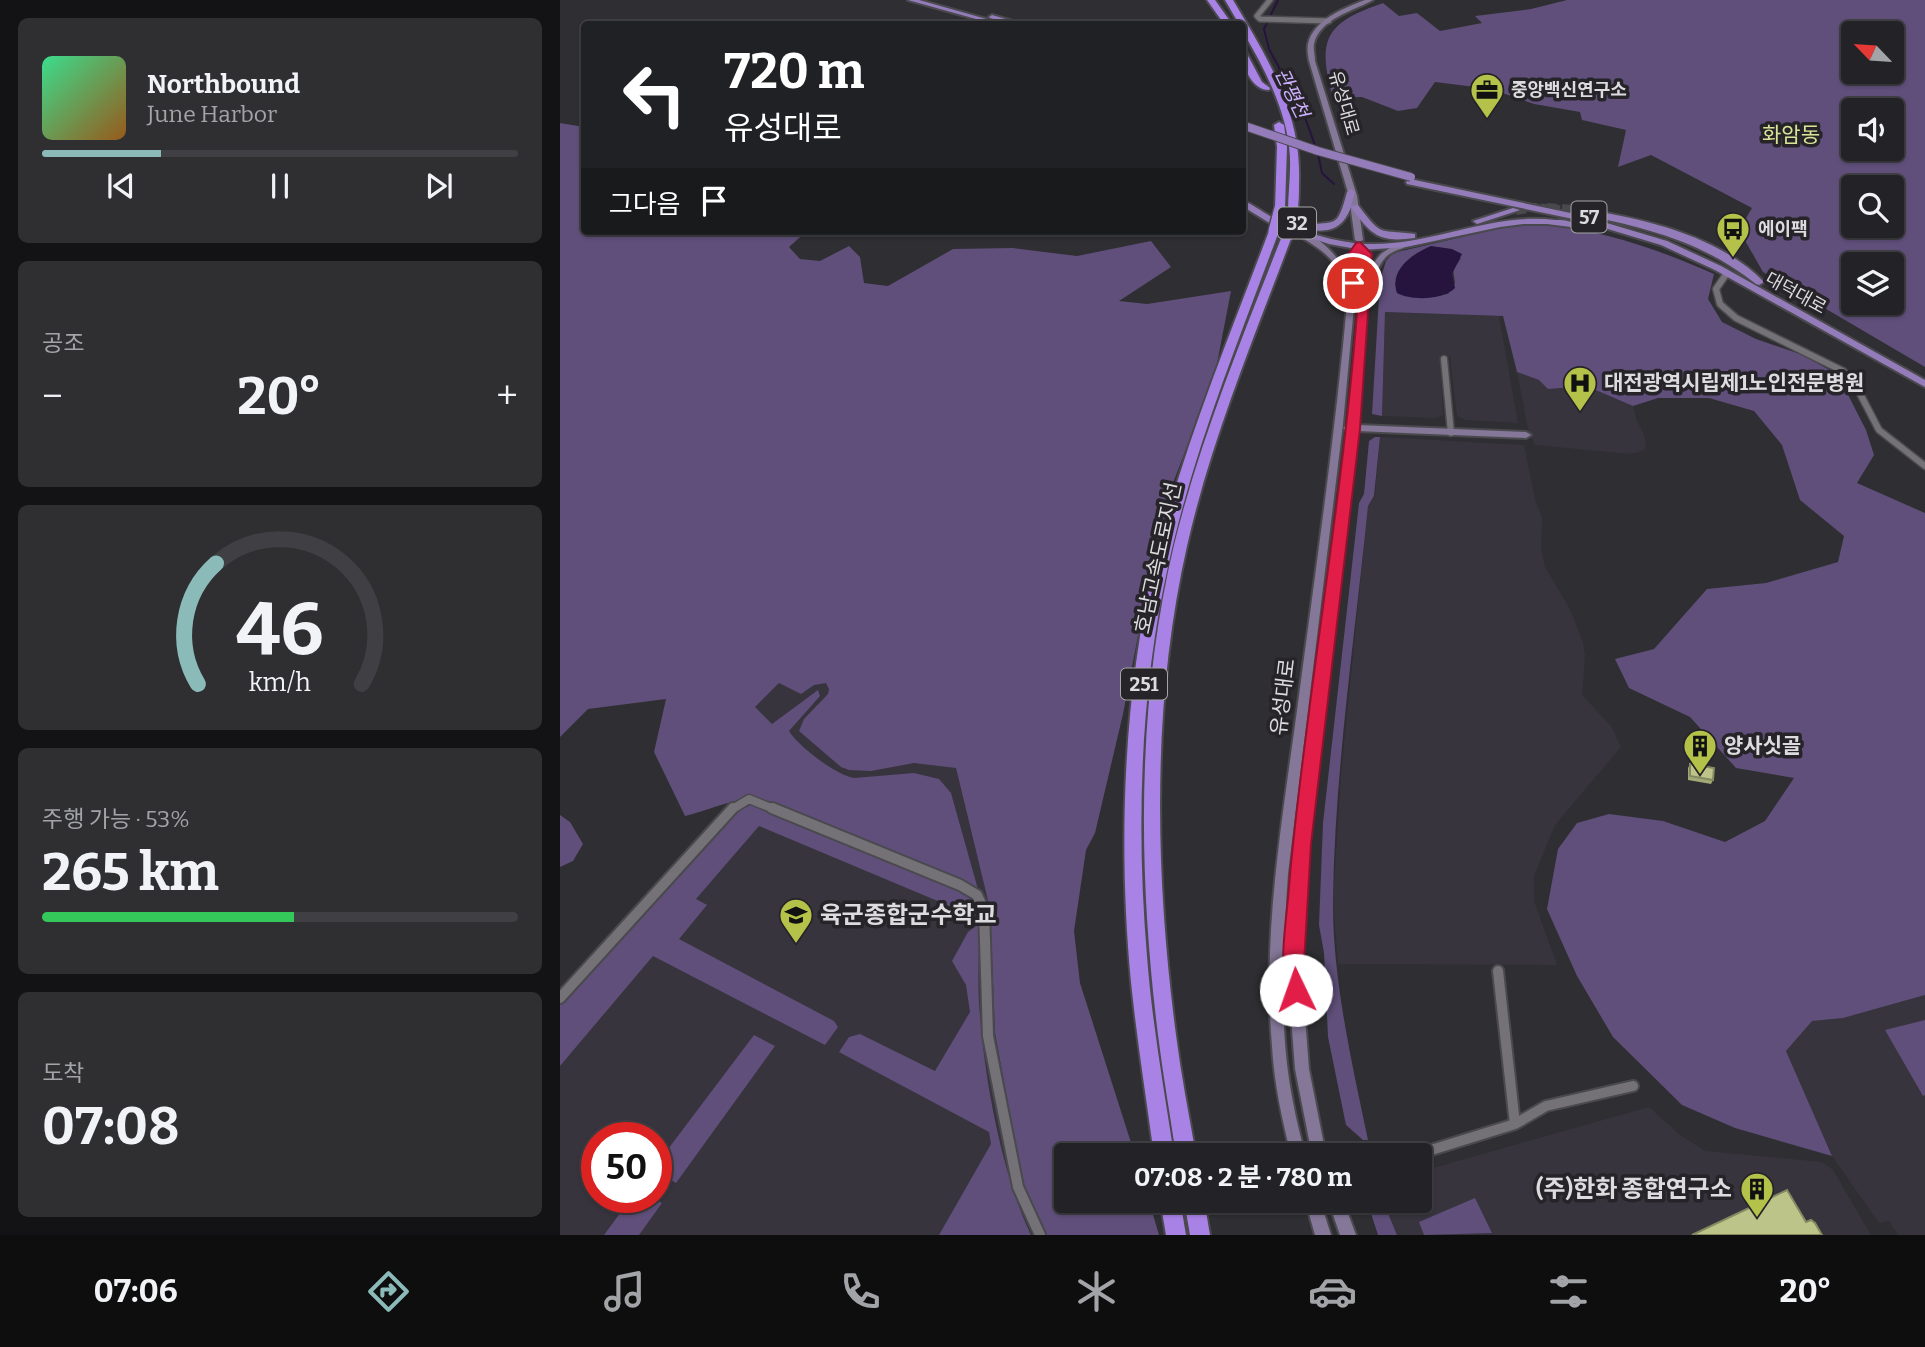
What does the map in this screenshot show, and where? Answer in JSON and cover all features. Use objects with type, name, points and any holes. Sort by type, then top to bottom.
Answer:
[{"type":"highway","points":[[1211,0],[1226,21]]},
{"type":"highway","points":[[1220,0],[1232,21]]},
{"type":"highway","name":"호남고속도로지선","points":[[1229,0],[1241,21]]},
{"type":"highway","name":"호남고속도로지선","points":[[1184,1143],[1165,1020],[1158,941],[1154,770],[1160,673],[1171,592],[1188,517],[1218,418],[1292,231],[1294,148],[1283,106],[1246,30]]},
{"type":"highway","name":"호남고속도로지선","points":[[1246,49],[1266,88],[1279,127],[1282,147],[1280,208],[1292,231]]},
{"type":"highway","points":[[1246,59],[1259,83],[1266,88]]},
{"type":"highway","name":"호남고속도로지선","points":[[1162,1143],[1138,956],[1135,873],[1138,761],[1147,649],[1156,589],[1177,502],[1206,413],[1292,231]]},
{"type":"highway","points":[[1172,1213],[1176,1235]]},
{"type":"highway","points":[[1196,1213],[1200,1235]]},
{"type":"main road","points":[[911,0],[989,21]]},
{"type":"main road","points":[[932,0],[1007,21]]},
{"type":"main road","name":"유성대로","points":[[1295,1143],[1280,1051],[1276,978],[1286,841],[1338,428],[1355,253],[1359,243],[1355,207],[1312,61],[1311,44],[1320,29],[1329,21],[1357,4],[1370,0]]},
{"type":"main road","name":"57","points":[[1246,130],[1303,151],[1410,180],[1580,218],[1664,243],[1687,253]]},
{"type":"main road","name":"57","points":[[1410,180],[1630,227],[1702,253],[1759,282]]},
{"type":"main road","points":[[1292,231],[1329,228],[1341,222],[1345,218],[1351,192]]},
{"type":"main road","name":"32","points":[[1246,194],[1292,231]]},
{"type":"main road","name":"32","points":[[1246,205],[1328,250],[1340,263],[1348,285],[1351,305]]},
{"type":"main road","points":[[1355,207],[1375,233],[1411,239]]},
{"type":"main road","points":[[1292,231],[1337,244],[1359,243],[1378,247],[1516,210]]},
{"type":"main road","points":[[1574,210],[1629,221],[1678,236],[1735,264],[1759,282]]},
{"type":"main road","points":[[1364,294],[1381,255],[1390,248],[1411,239],[1514,222],[1540,220],[1606,230],[1687,253]]},
{"type":"main road","points":[[1292,231],[1321,235],[1320,230]]},
{"type":"main road","name":"32","points":[[1320,230],[1359,243]]},
{"type":"main road","name":"유성대로","points":[[1317,1143],[1302,1069],[1294,964],[1301,844],[1353,429],[1367,254],[1359,243]]},
{"type":"main road","name":"대덕대로","points":[[1687,253],[1925,384]]},
{"type":"main road","name":"대덕대로","points":[[1759,282],[1925,376]]},
{"type":"main road","points":[[1338,428],[1526,435]]},
{"type":"main road","points":[[1316,1213],[1323,1235]]},
{"type":"main road","points":[[1340,1213],[1348,1235]]},
{"type":"street","points":[[1270,0],[1257,16],[1260,19],[1329,21]]},
{"type":"street","points":[[1727,273],[1720,279],[1716,290],[1720,303],[1727,311],[1755,330],[1841,369],[1856,383],[1882,434],[1925,466]]},
{"type":"street","points":[[1444,359],[1451,433]]},
{"type":"street","points":[[560,998],[732,809],[749,799],[960,885],[977,895],[984,910],[988,1035],[1018,1187],[1040,1235]]},
{"type":"street","points":[[1498,971],[1515,1124]]},
{"type":"street","points":[[1432,1150],[1515,1124],[1546,1106],[1633,1086]]},
{"type":"shaded area","points":[[1567,0],[1925,0],[1925,367],[1763,272],[1739,230],[1752,208],[1651,155],[1618,167],[1626,130],[1582,120],[1580,112],[1534,104],[1491,89],[1435,82],[1417,108],[1398,111],[1362,97],[1333,98],[1328,78],[1326,48],[1330,36],[1348,18],[1383,3],[1399,16],[1417,13],[1440,31],[1482,23],[1475,16],[1531,9]]},
{"type":"shaded area","points":[[560,123],[581,126],[581,235],[802,235],[789,247],[800,259],[820,261],[849,246],[860,257],[864,283],[888,286],[953,249],[1013,248],[1077,256],[1151,241],[1171,267],[1119,301],[1147,304],[1231,291],[1215,374],[1173,483],[1151,568],[1123,714],[1095,833],[1086,850],[1074,931],[1080,983],[1131,1143],[1054,1143],[1054,1213],[1153,1213],[1159,1235],[1047,1235],[1023,1185],[995,1033],[990,909],[956,768],[914,763],[871,771],[841,767],[799,731],[804,719],[828,694],[826,683],[814,685],[801,694],[779,683],[755,707],[772,724],[818,690],[820,696],[789,731],[818,759],[838,772],[854,778],[914,773],[939,779],[951,793],[979,893],[914,862],[758,798],[734,801],[685,816],[654,752],[666,699],[588,709],[560,737]]},
{"type":"shaded area","points":[[1542,225],[1586,231],[1651,249],[1714,274],[1708,299],[1722,322],[1756,339],[1803,355],[1838,375],[1866,430],[1874,455],[1857,483],[1925,513],[1925,995],[1843,1018],[1812,1021],[1786,1051],[1832,1156],[1735,1128],[1682,1105],[1613,1037],[1577,976],[1547,909],[1558,849],[1577,823],[1609,814],[1663,821],[1725,842],[1765,821],[1794,778],[1736,768],[1690,717],[1629,688],[1615,659],[1654,649],[1707,589],[1766,583],[1838,562],[1844,536],[1800,500],[1782,445],[1754,411],[1709,398],[1658,398],[1633,406],[1586,386],[1548,389],[1539,380],[1517,372],[1503,316],[1385,312],[1382,416],[1372,414],[1380,280],[1386,261],[1393,253],[1505,227]],"holes":[[[1461,258],[1453,270],[1455,283],[1448,294],[1414,297],[1395,285],[1400,272]]]},
{"type":"shaded area","points":[[1431,246],[1452,249],[1462,254],[1452,274],[1455,288],[1443,295],[1427,298],[1397,293],[1395,285],[1399,270],[1410,258]]},
{"type":"shaded area","points":[[1385,312],[1499,316],[1518,423],[1466,420],[1457,416],[1450,357],[1440,358],[1443,415],[1436,418],[1382,416]]},
{"type":"shaded area","name":"대전광역시립제1노인전문병원","points":[[1517,372],[1539,380],[1548,389],[1586,386],[1633,406],[1645,437],[1646,448],[1630,454],[1535,445],[1528,429]]},
{"type":"shaded area","points":[[1380,437],[1524,445],[1535,499],[1542,518],[1541,548],[1545,567],[1570,609],[1583,642],[1585,656],[1582,695],[1611,726],[1621,747],[1555,825],[1534,876],[1534,901],[1557,965],[1338,964],[1333,900],[1341,775],[1368,506],[1375,496]]},
{"type":"shaded area","points":[[1380,437],[1374,496],[1368,506],[1346,702],[1337,801],[1333,898],[1339,989],[1368,1140],[1363,1140],[1346,1125],[1328,1037],[1324,953],[1319,925],[1323,823],[1359,503],[1364,494],[1369,441]]},
{"type":"shaded area","name":"육군종합군수학교","points":[[824,674],[956,768],[990,909],[995,1033],[1023,1185],[1047,1235],[560,1235],[560,991],[636,905],[735,803],[755,707],[779,683]]},
{"type":"shaded area","points":[[752,804],[957,889],[972,899],[973,903],[969,908],[959,910],[759,826],[696,899],[707,905],[679,939],[834,1021],[838,1027],[825,1045],[653,956],[560,1066],[560,1003],[733,814]]},
{"type":"shaded area","points":[[560,815],[570,822],[583,844],[573,861],[560,867]]},
{"type":"shaded area","points":[[980,923],[979,1003],[991,1098],[1003,1156],[1031,1235],[939,1235],[991,1144],[989,1132],[839,1052],[849,1037],[860,1034],[935,1071],[970,1012],[966,985],[952,961],[968,932]]},
{"type":"shaded area","points":[[1925,995],[1925,1235],[1898,1235],[1889,1221],[1879,1223],[1832,1156],[1786,1051],[1811,1021],[1843,1018]]},
{"type":"shaded area","points":[[1925,1020],[1925,1095],[1923,1096],[1885,1030]]},
{"type":"shaded area","points":[[754,1035],[775,1046],[676,1183],[672,1181],[672,1144]]},
{"type":"shaded area","points":[[1649,1107],[1679,1134],[1705,1151],[1822,1162],[1833,1170],[1871,1235],[1397,1235],[1388,1213],[1432,1213],[1432,1168]]},
{"type":"shaded area","points":[[1475,1198],[1492,1233],[1424,1235],[1419,1222]]},
{"type":"shaded area","points":[[620,1213],[655,1213],[639,1235],[604,1235]]},
{"type":"shaded area","points":[[1371,1213],[1388,1213],[1397,1235],[1378,1235]]},
{"type":"building","points":[[1690,764],[1714,768],[1713,780],[1690,776]]},
{"type":"building","points":[[1787,1190],[1806,1222],[1811,1220],[1815,1223],[1822,1235],[1692,1235]]},
{"type":"waterway","name":"관평천","points":[[1278,0],[1264,29],[1269,49],[1303,112],[1316,148]]},
{"type":"waterway","name":"관평천","points":[[1318,154],[1322,173],[1334,184]]},
{"type":"tunnel","points":[[1518,210],[1535,207],[1570,210]]},
{"type":"tunnel","points":[[1516,210],[1529,208]]},
{"type":"tunnel","points":[[1547,208],[1574,210]]},
{"type":"place","name":"중앙백신연구소","points":[[1487,120]]},
{"type":"place","name":"에이팩","points":[[1733,259]]},
{"type":"place","name":"대전광역시립제1노인전문병원","points":[[1580,413]]},
{"type":"place","name":"양사싯골","points":[[1700,776]]},
{"type":"place","name":"육군종합군수학교","points":[[796,945]]},
{"type":"place","name":"(주)한화 종합연구소","points":[[1757,1219]]},
{"type":"district","name":"화암동","points":[[1791,135]]},
{"type":"route","points":[[1296,990],[1294,964],[1301,844],[1362,339],[1367,254],[1360,246],[1355,253],[1353,283]]}]
